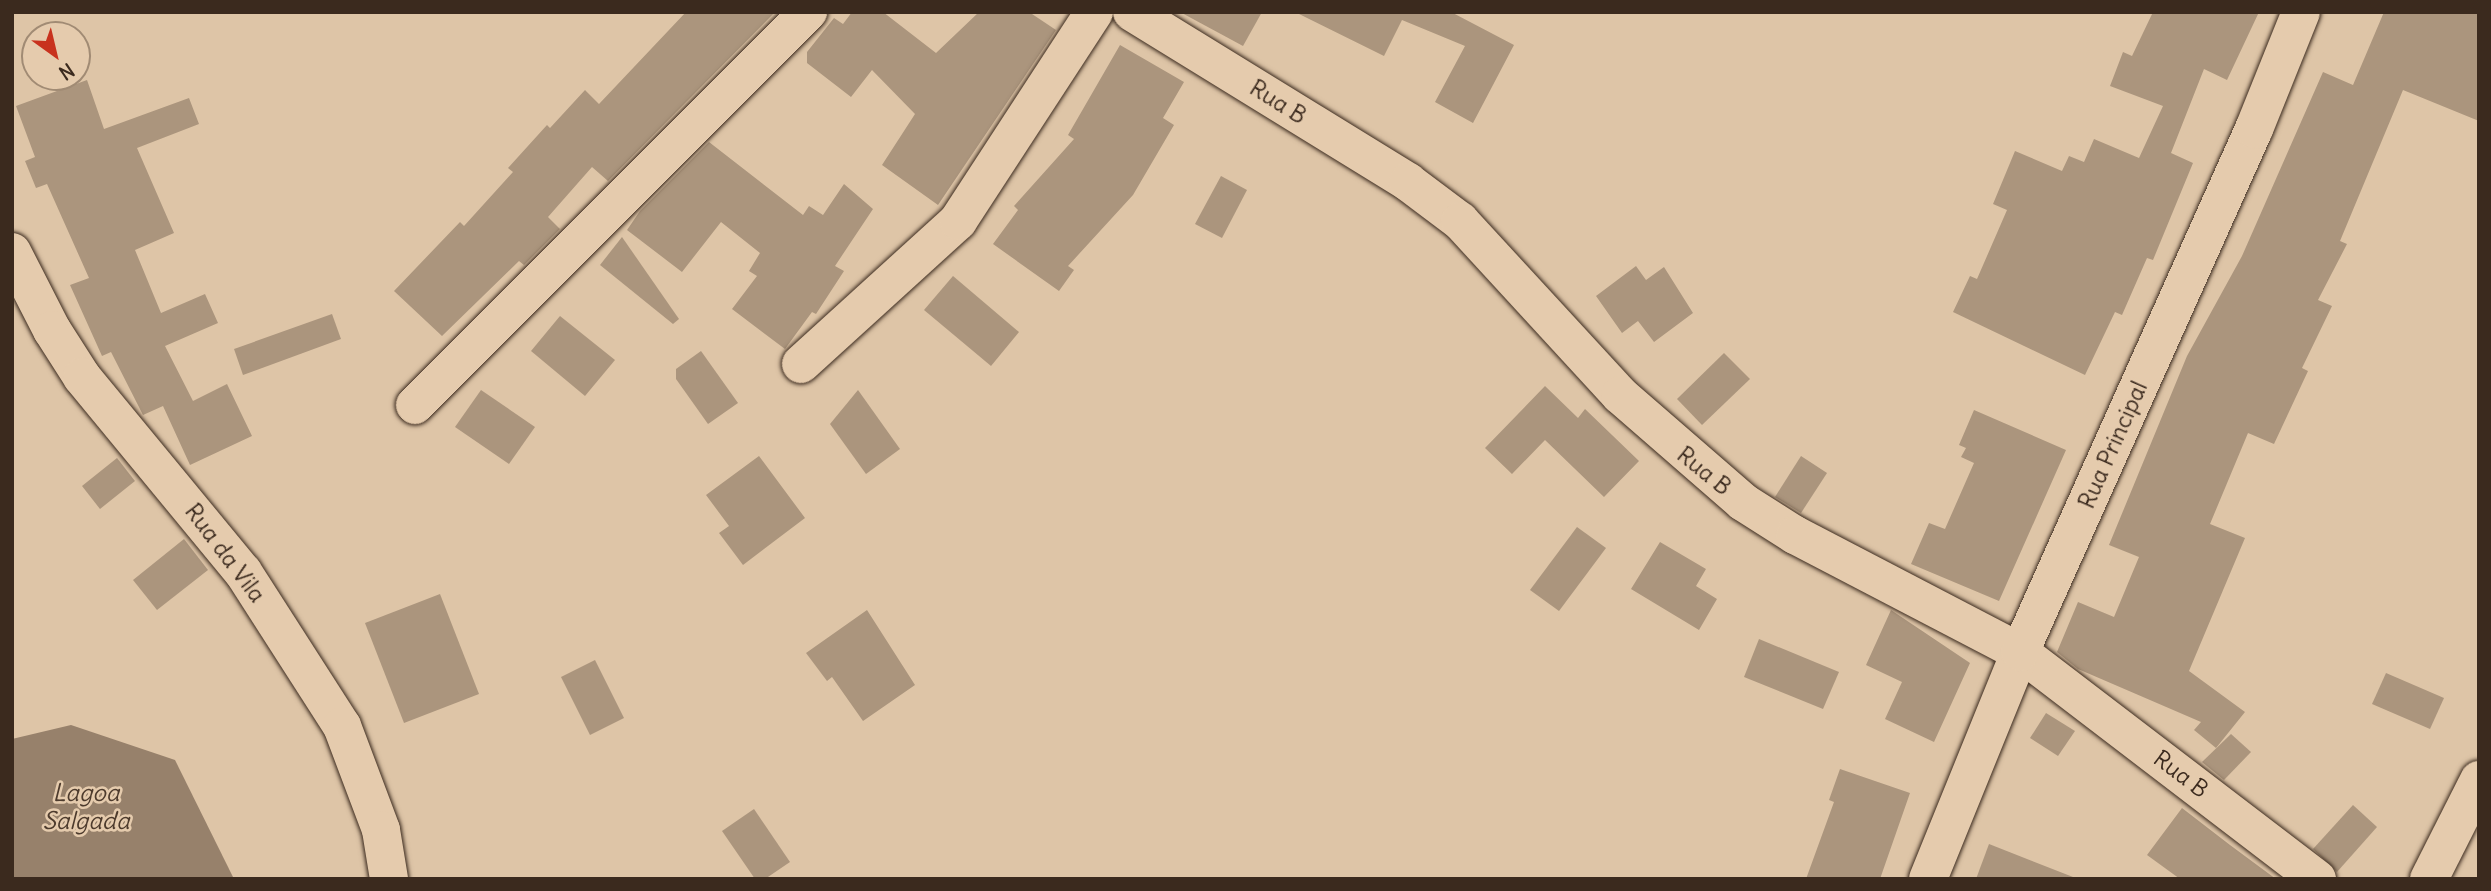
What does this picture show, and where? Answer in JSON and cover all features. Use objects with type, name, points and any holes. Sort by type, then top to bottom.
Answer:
[{"type":"street","points":[[415,405],[808,12]]},
{"type":"street","points":[[801,364],[958,220],[1094,12]]},
{"type":"street","name":"Rua B","points":[[1132,12],[1408,182],[1460,221],[1620,395],[1743,502],[1795,535],[2020,652],[2317,879]]},
{"type":"street","name":"Rua Principal","points":[[1928,879],[2020,652],[2254,129],[2301,12]]},
{"type":"street","name":"Rua da Vila","points":[[12,252],[52,330],[82,377],[243,572],[342,726],[377,818],[389,879]]},
{"type":"street","points":[[2429,879],[2479,780]]},
{"type":"water","name":"Lagoa Salgada","points":[[71,725],[175,760],[234,879],[12,879],[12,739]]},
{"type":"building","points":[[686,12],[775,12],[608,181],[592,167],[548,217],[560,229],[524,265],[519,261],[442,336],[394,291],[460,222],[464,226],[513,172],[508,168],[547,125],[550,128],[585,90],[599,104]]},
{"type":"building","points":[[852,12],[883,12],[936,53],[979,12],[1029,12],[1056,30],[938,205],[882,165],[915,114],[872,70],[851,97],[807,63],[807,52],[834,18],[843,24]]},
{"type":"building","points":[[1180,12],[1262,12],[1243,46]]},
{"type":"building","points":[[1295,12],[1451,12],[1514,45],[1473,123],[1435,102],[1465,46],[1402,20],[1384,56]]},
{"type":"building","points":[[2153,12],[2259,12],[2227,80],[2204,69],[2171,153],[2193,163],[2153,260],[2147,258],[2122,315],[2115,312],[2085,375],[1953,312],[1970,276],[1977,279],[2007,210],[1993,204],[2015,151],[2062,171],[2069,156],[2084,162],[2094,139],[2139,158],[2163,106],[2110,86],[2123,52],[2132,56]]},
{"type":"building","points":[[2384,12],[2479,12],[2479,121],[2403,90],[2340,241],[2347,244],[2318,300],[2332,306],[2302,368],[2308,371],[2274,444],[2248,433],[2210,524],[2245,538],[2189,671],[2245,712],[2216,748],[2194,730],[2201,722],[2078,669],[2057,652],[2078,602],[2114,617],[2139,557],[2109,545],[2187,356],[2242,256],[2323,72],[2353,85]]},
{"type":"building","points":[[1120,45],[1184,82],[1163,118],[1174,125],[1133,195],[1068,266],[1074,270],[1059,291],[993,244],[1018,210],[1014,206],[1074,139],[1068,135]]},
{"type":"building","points":[[57,91],[91,91],[104,129],[189,98],[199,124],[137,148],[174,233],[135,250],[161,313],[205,294],[218,323],[165,346],[193,401],[227,384],[252,436],[190,465],[163,406],[143,415],[111,352],[102,356],[70,285],[89,278],[47,184],[36,188],[25,161],[35,157],[16,106]]},
{"type":"building","points":[[709,142],[803,215],[809,206],[823,215],[844,184],[873,209],[835,266],[844,271],[816,314],[812,312],[785,349],[732,309],[757,276],[749,271],[760,253],[721,222],[682,272],[627,230],[640,211]]},
{"type":"building","points":[[1221,176],[1247,190],[1222,238],[1195,224]]},
{"type":"building","points":[[622,237],[679,319],[673,324],[600,265]]},
{"type":"building","points":[[1636,266],[1646,280],[1664,267],[1693,313],[1654,342],[1638,321],[1622,333],[1596,296]]},
{"type":"building","points":[[953,276],[1019,332],[991,366],[924,310]]},
{"type":"building","points":[[332,314],[341,339],[243,375],[234,349]]},
{"type":"building","points":[[560,316],[615,360],[585,396],[531,351]]},
{"type":"building","points":[[701,351],[738,403],[708,424],[676,379],[676,369]]},
{"type":"building","points":[[1724,353],[1750,379],[1702,425],[1677,399]]},
{"type":"building","points":[[1545,386],[1578,418],[1585,409],[1639,461],[1604,497],[1545,440],[1512,474],[1485,448]]},
{"type":"building","points":[[481,390],[535,427],[509,464],[455,427]]},
{"type":"building","points":[[858,390],[900,449],[866,474],[830,424]]},
{"type":"building","points":[[1974,410],[2066,450],[1999,601],[1911,564],[1929,523],[1945,529],[1974,463],[1961,457],[1966,448],[1959,445]]},
{"type":"building","points":[[759,456],[805,518],[743,565],[719,533],[729,526],[706,495]]},
{"type":"building","points":[[1801,456],[1827,473],[1801,513],[1775,497]]},
{"type":"building","points":[[117,458],[135,481],[100,509],[82,486]]},
{"type":"building","points":[[1577,527],[1606,548],[1559,611],[1530,590]]},
{"type":"building","points":[[184,539],[208,570],[157,610],[133,580]]},
{"type":"building","points":[[1660,542],[1706,569],[1696,586],[1717,599],[1699,630],[1631,589]]},
{"type":"building","points":[[440,594],[479,694],[404,723],[365,623]]},
{"type":"building","points":[[867,610],[915,685],[863,721],[832,677],[827,681],[806,653]]},
{"type":"building","points":[[1891,610],[1970,663],[1934,742],[1885,719],[1902,682],[1866,665]]},
{"type":"building","points":[[1759,639],[1839,672],[1823,709],[1744,677]]},
{"type":"building","points":[[595,660],[624,718],[590,735],[561,677]]},
{"type":"building","points":[[2386,673],[2444,698],[2430,729],[2372,704]]},
{"type":"building","points":[[2046,713],[2075,731],[2058,756],[2030,738]]},
{"type":"building","points":[[2231,734],[2251,752],[2224,780],[2202,762]]},
{"type":"building","points":[[1840,769],[1910,793],[1880,879],[1806,879],[1834,802],[1829,800]]},
{"type":"building","points":[[2353,805],[2377,827],[2337,872],[2313,849]]},
{"type":"building","points":[[2182,808],[2276,879],[2180,879],[2147,855]]},
{"type":"building","points":[[754,809],[790,862],[765,879],[755,879],[722,831]]},
{"type":"building","points":[[1989,844],[2073,877],[2073,879],[1976,879]]}]
